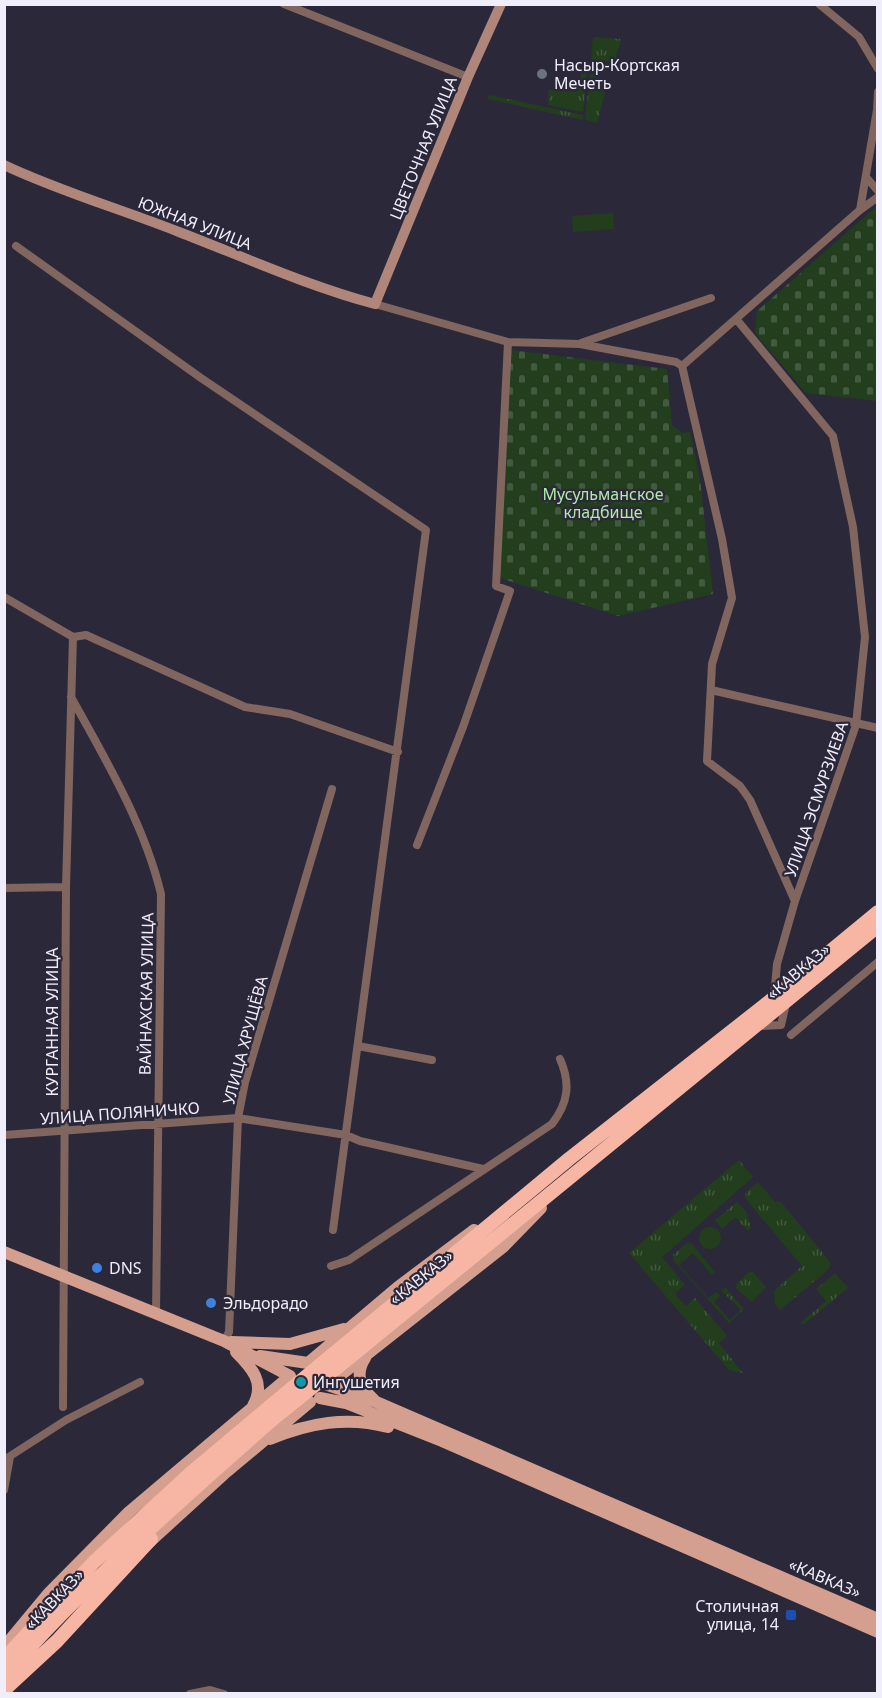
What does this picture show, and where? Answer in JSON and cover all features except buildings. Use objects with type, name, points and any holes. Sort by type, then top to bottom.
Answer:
[{"type":"highway","name":"«КАВКАЗ»","points":[[335,1361],[569,1159],[878,912]]},
{"type":"highway","name":"«КАВКАЗ»","points":[[4,1659],[101,1555],[192,1472],[271,1413],[584,1164],[878,926]]},
{"type":"highway","name":"«КАВКАЗ»","points":[[4,1676],[108,1567],[271,1413]]},
{"type":"highway","points":[[4,1690],[57,1641],[151,1539]]},
{"type":"main road","points":[[4,1647],[48,1594],[129,1512],[290,1376],[297,1367],[308,1363],[398,1287],[569,1159]]},
{"type":"main road","points":[[4,1683],[151,1539],[258,1444],[315,1400],[328,1385],[503,1247],[584,1164]]},
{"type":"main road","points":[[4,1252],[271,1359],[308,1363],[322,1368],[328,1385]]},
{"type":"main road","points":[[230,1344],[290,1344],[351,1327]]},
{"type":"main road","points":[[230,1344],[290,1376]]},
{"type":"main road","points":[[230,1344],[254,1370],[258,1391],[252,1408]]},
{"type":"main road","points":[[368,1354],[360,1365],[359,1375],[365,1392],[374,1401]]},
{"type":"main road","points":[[290,1376],[289,1383],[293,1394],[302,1401],[315,1400]]},
{"type":"main road","name":"«КАВКАЗ»","points":[[328,1385],[374,1401],[878,1618]]},
{"type":"main road","name":"«КАВКАЗ»","points":[[315,1400],[355,1407],[442,1441],[878,1632]]},
{"type":"main road","points":[[258,1444],[299,1428],[324,1422],[350,1421],[377,1424],[442,1441]]},
{"type":"street","points":[[284,4],[468,77]]},
{"type":"street","name":"ЦВЕТОЧНАЯ УЛИЦА","points":[[375,304],[468,77],[501,4]]},
{"type":"street","points":[[819,4],[859,37],[878,69]]},
{"type":"street","points":[[861,210],[878,92]]},
{"type":"street","name":"ЮЖНАЯ УЛИЦА","points":[[4,165],[36,180],[177,231],[334,293],[375,304]]},
{"type":"street","points":[[866,177],[878,191]]},
{"type":"street","points":[[682,366],[878,197]]},
{"type":"street","points":[[16,246],[201,378],[426,531],[333,1230]]},
{"type":"street","points":[[580,344],[711,298]]},
{"type":"street","points":[[375,304],[508,342],[580,344],[676,362],[682,366],[722,539],[732,598],[712,664],[708,761],[740,786],[750,800],[795,901]]},
{"type":"street","name":"УЛИЦА ЭСМУРЗИЕВА","points":[[737,320],[833,436],[853,527],[865,638],[856,725],[795,901],[777,964],[773,998]]},
{"type":"street","points":[[417,845],[463,727],[510,591],[496,586],[508,342]]},
{"type":"street","points":[[4,597],[73,637],[86,635],[246,707],[290,714],[398,752]]},
{"type":"street","name":"КУРГАННАЯ УЛИЦА","points":[[63,1407],[66,887],[73,637]]},
{"type":"street","points":[[711,690],[856,725],[878,728]]},
{"type":"street","name":"ВАЙНАХСКАЯ УЛИЦА","points":[[70,695],[115,777],[154,866],[161,894],[156,1314]]},
{"type":"street","name":"УЛИЦА ХРУЩЁВА","points":[[230,1344],[238,1119],[245,1082],[332,789]]},
{"type":"street","points":[[4,888],[66,887]]},
{"type":"street","points":[[790,1035],[878,962]]},
{"type":"street","points":[[776,976],[791,983]]},
{"type":"street","points":[[358,1046],[432,1060]]},
{"type":"street","points":[[331,1266],[349,1260],[552,1124],[562,1110],[568,1091],[566,1072],[560,1059]]},
{"type":"street","name":"УЛИЦА ПОЛЯНИЧКО","points":[[4,1135],[65,1129],[238,1119],[346,1135],[360,1141],[483,1169]]},
{"type":"street","points":[[4,1490],[7,1459],[66,1420],[141,1382]]},
{"type":"street","points":[[190,1694],[210,1690],[224,1694]]},
{"type":"green space","points":[[593,37],[621,39],[615,61],[591,60]]},
{"type":"green space","points":[[600,71],[599,79],[608,81],[597,123],[585,120],[590,74]]},
{"type":"green space","points":[[581,73],[587,73],[583,112],[548,105],[549,90],[571,91],[572,87],[580,87]]},
{"type":"green space","points":[[489,95],[583,115],[583,120],[487,99]]},
{"type":"green space","points":[[877,206],[877,401],[806,393],[755,333],[757,311]]},
{"type":"green space","points":[[613,213],[614,229],[573,232],[572,216]]},
{"type":"green space","name":"Мусульманское кладбище","points":[[511,350],[667,369],[672,425],[682,433],[690,432],[700,479],[713,594],[618,616],[500,578]]},
{"type":"green space","points":[[739,1160],[753,1177],[662,1257],[685,1285],[675,1294],[686,1306],[695,1298],[727,1336],[719,1343],[743,1373],[729,1370],[629,1253]]},
{"type":"green space","points":[[758,1182],[775,1202],[780,1201],[831,1263],[828,1270],[780,1310],[775,1304],[774,1291],[802,1266],[745,1198],[746,1192]]},
{"type":"green space","points":[[737,1202],[746,1211],[751,1228],[748,1231],[735,1217],[722,1229],[715,1220]]},
{"type":"green space","points":[[710,1227],[718,1230],[721,1238],[718,1246],[710,1249],[702,1246],[699,1238],[702,1230]]},
{"type":"green space","points":[[687,1243],[691,1243],[715,1272],[712,1275],[693,1253],[679,1265],[708,1298],[717,1292],[720,1296],[714,1302],[730,1320],[741,1310],[721,1290],[725,1287],[744,1309],[729,1323],[673,1260],[673,1255]]},
{"type":"green space","points":[[749,1272],[753,1272],[766,1287],[752,1302],[736,1288],[736,1284]]},
{"type":"green space","points":[[835,1273],[848,1288],[803,1325],[801,1322],[826,1301],[816,1289]]},
{"type":"place","name":"Насыр-Кортская Мечеть","points":[[542,74]]},
{"type":"place","name":"DNS","points":[[97,1268]]},
{"type":"place","name":"Эльдорадо","points":[[211,1303]]},
{"type":"place","name":"Ингушетия","points":[[301,1382]]},
{"type":"place","name":"Столичная улица, 14","points":[[791,1615]]}]
